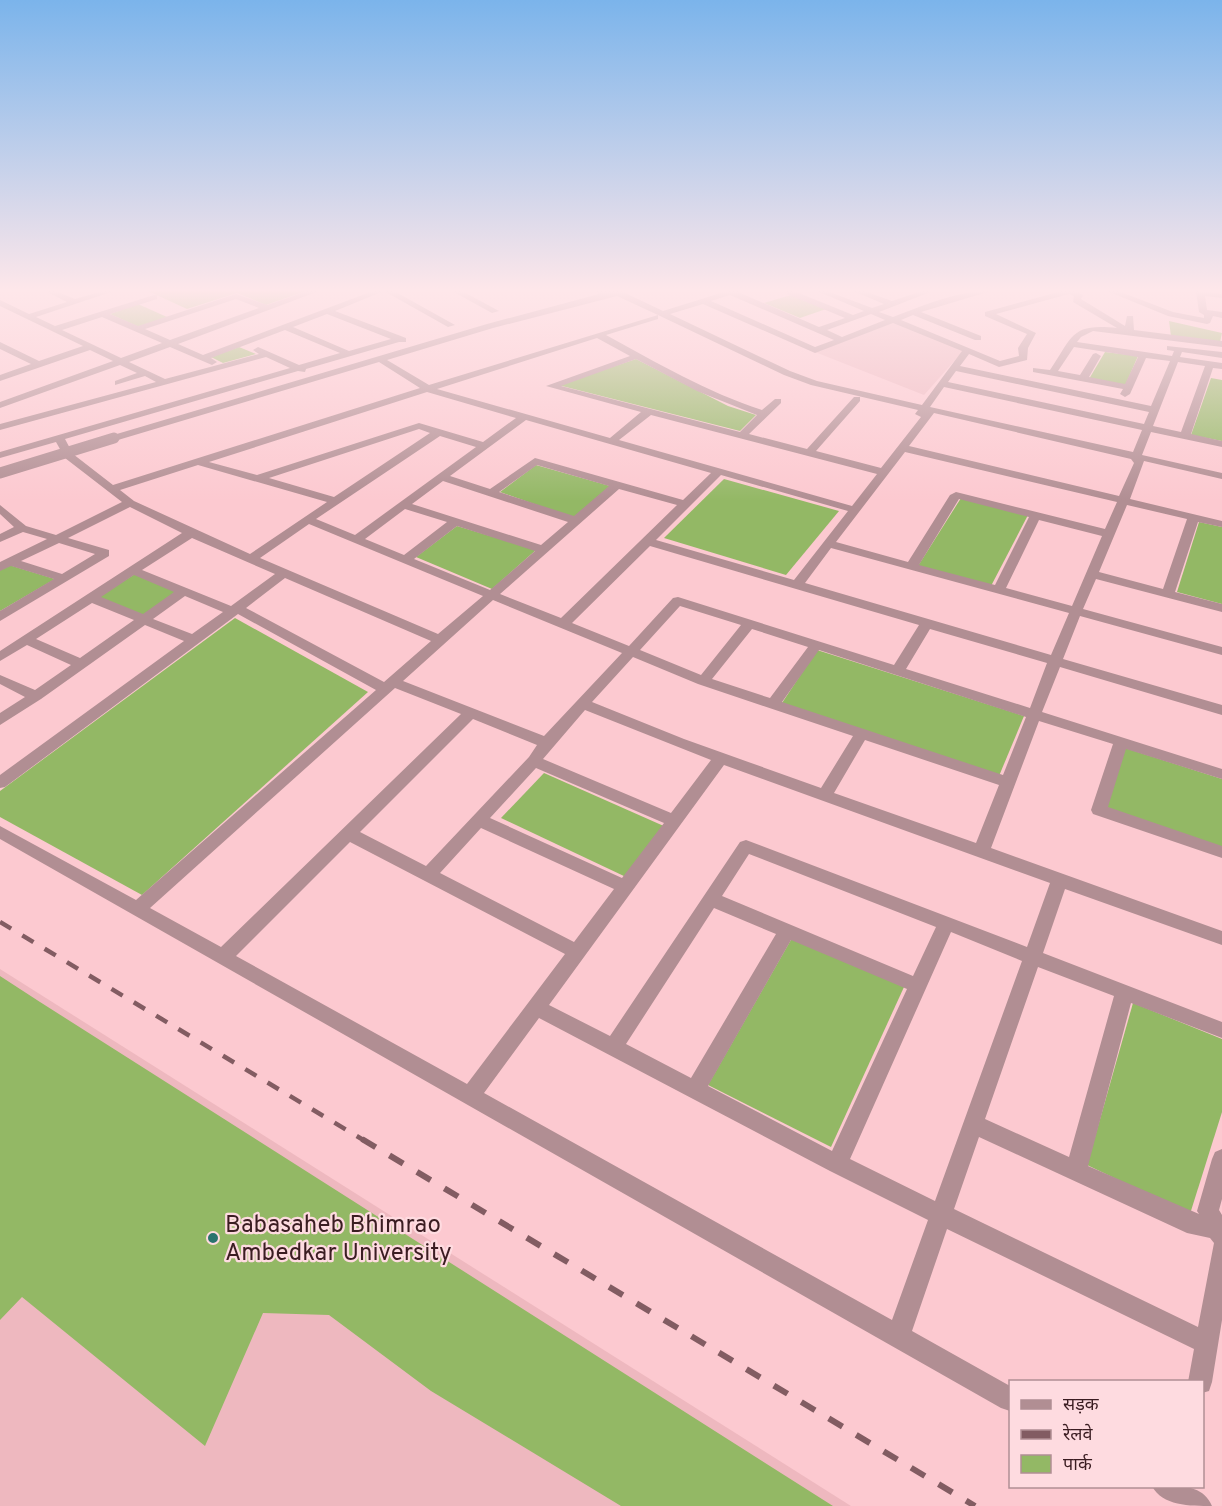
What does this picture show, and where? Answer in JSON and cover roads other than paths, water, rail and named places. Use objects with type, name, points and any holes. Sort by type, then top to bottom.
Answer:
[{"type":"street","points":[[33,361],[39,364]]},
{"type":"street","points":[[0,378],[47,361]]},
{"type":"street","points":[[0,405],[120,361]]},
{"type":"street","points":[[122,361],[164,382]]},
{"type":"street","points":[[211,361],[222,366]]},
{"type":"street","points":[[0,427],[240,361]]},
{"type":"street","points":[[283,361],[314,375],[367,361]]},
{"type":"street","points":[[0,464],[62,441],[325,361]]},
{"type":"street","points":[[0,464],[111,436],[362,361]]},
{"type":"street","points":[[385,361],[426,388],[855,510]]},
{"type":"street","points":[[111,489],[513,361]]},
{"type":"street","points":[[622,361],[551,386],[884,472]]},
{"type":"street","points":[[648,361],[740,407],[764,414]]},
{"type":"street","points":[[752,361],[782,376],[925,413]]},
{"type":"street","points":[[797,585],[903,448],[942,384],[959,361]]},
{"type":"street","points":[[1052,373],[1060,361]]},
{"type":"street","points":[[1083,379],[1093,361]]},
{"type":"street","points":[[1121,403],[1140,361]]},
{"type":"street","points":[[981,852],[1055,661],[1122,501],[1174,361]]},
{"type":"street","points":[[1191,361],[1222,366]]},
{"type":"street","points":[[1185,436],[1210,376],[1209,364]]},
{"type":"street","points":[[954,368],[1155,410]]},
{"type":"street","points":[[1036,369],[1128,387]]},
{"type":"street","points":[[118,383],[145,373]]},
{"type":"street","points":[[942,384],[1222,444]]},
{"type":"street","points":[[825,388],[857,399],[1138,460],[1222,481]]},
{"type":"street","points":[[809,453],[857,399]]},
{"type":"street","points":[[742,435],[778,401]]},
{"type":"street","points":[[612,441],[649,411]]},
{"type":"street","points":[[357,539],[525,417]]},
{"type":"street","points":[[0,441],[5,454],[127,424],[141,427]]},
{"type":"street","points":[[256,479],[419,426],[485,446]]},
{"type":"street","points":[[0,475],[69,456],[141,427]]},
{"type":"street","points":[[250,559],[438,432]]},
{"type":"street","points":[[0,475],[111,436]]},
{"type":"street","points":[[62,441],[69,456],[130,503],[191,533],[440,640]]},
{"type":"street","points":[[903,448],[1222,524]]},
{"type":"street","points":[[1138,460],[1222,476]]},
{"type":"street","points":[[491,493],[535,461],[685,504]]},
{"type":"street","points":[[195,462],[336,501]]},
{"type":"street","points":[[564,623],[719,471]]},
{"type":"street","points":[[442,477],[577,521]]},
{"type":"street","points":[[138,909],[617,485]]},
{"type":"street","points":[[911,567],[956,495],[1109,534]]},
{"type":"street","points":[[5,564],[130,503]]},
{"type":"street","points":[[405,505],[545,550]]},
{"type":"street","points":[[0,508],[22,528],[105,554],[0,617]]},
{"type":"street","points":[[998,591],[1036,515]]},
{"type":"street","points":[[1168,594],[1193,518]]},
{"type":"street","points":[[308,520],[703,681],[1008,782]]},
{"type":"street","points":[[405,559],[456,521]]},
{"type":"street","points":[[0,538],[22,528]]},
{"type":"street","points":[[0,657],[191,533]]},
{"type":"street","points":[[647,541],[1222,710]]},
{"type":"street","points":[[829,544],[1222,651]]},
{"type":"street","points":[[5,564],[64,578]]},
{"type":"street","points":[[134,570],[234,610],[389,686],[546,743]]},
{"type":"street","points":[[0,783],[284,573]]},
{"type":"street","points":[[1092,574],[1222,608]]},
{"type":"street","points":[[0,720],[184,591]]},
{"type":"street","points":[[91,598],[194,640]]},
{"type":"street","points":[[427,876],[534,761],[546,743],[584,704],[630,650],[678,602],[1222,774]]},
{"type":"street","points":[[897,672],[927,623]]},
{"type":"street","points":[[703,681],[749,624]]},
{"type":"street","points":[[27,640],[81,664]]},
{"type":"street","points":[[773,705],[815,646]]},
{"type":"street","points":[[0,679],[36,696]]},
{"type":"street","points":[[584,704],[722,758],[1222,938]]},
{"type":"street","points":[[223,957],[470,714]]},
{"type":"street","points":[[825,795],[861,734]]},
{"type":"street","points":[[1121,742],[1099,810],[1222,852]]},
{"type":"street","points":[[470,1096],[722,758]]},
{"type":"street","points":[[534,761],[674,821]]},
{"type":"street","points":[[480,820],[626,887]]},
{"type":"street","points":[[0,832],[1009,1398]]},
{"type":"street","points":[[349,834],[577,952]]},
{"type":"street","points":[[613,1047],[746,846],[1222,1030]]},
{"type":"street","points":[[898,1336],[1060,880]]},
{"type":"street","points":[[711,899],[918,986]]},
{"type":"street","points":[[837,1164],[946,923]]},
{"type":"street","points":[[696,1090],[787,931]]},
{"type":"street","points":[[1076,1171],[1125,992]]},
{"type":"street","points":[[536,1007],[837,1164],[1206,1343]]},
{"type":"street","points":[[973,1124],[1195,1225],[1220,1231]]},
{"type":"street","points":[[1220,1231],[1208,1211],[1222,1159]]},
{"type":"street","points":[[1200,1380],[1222,1250]]},
{"type":"railway","points":[[0,922],[365,1141]]},
{"type":"railway","points":[[362,1139],[975,1506]]},
{"type":"place","name":"Babasaheb Bhimrao Ambedkar University","points":[[213,1238]]}]
